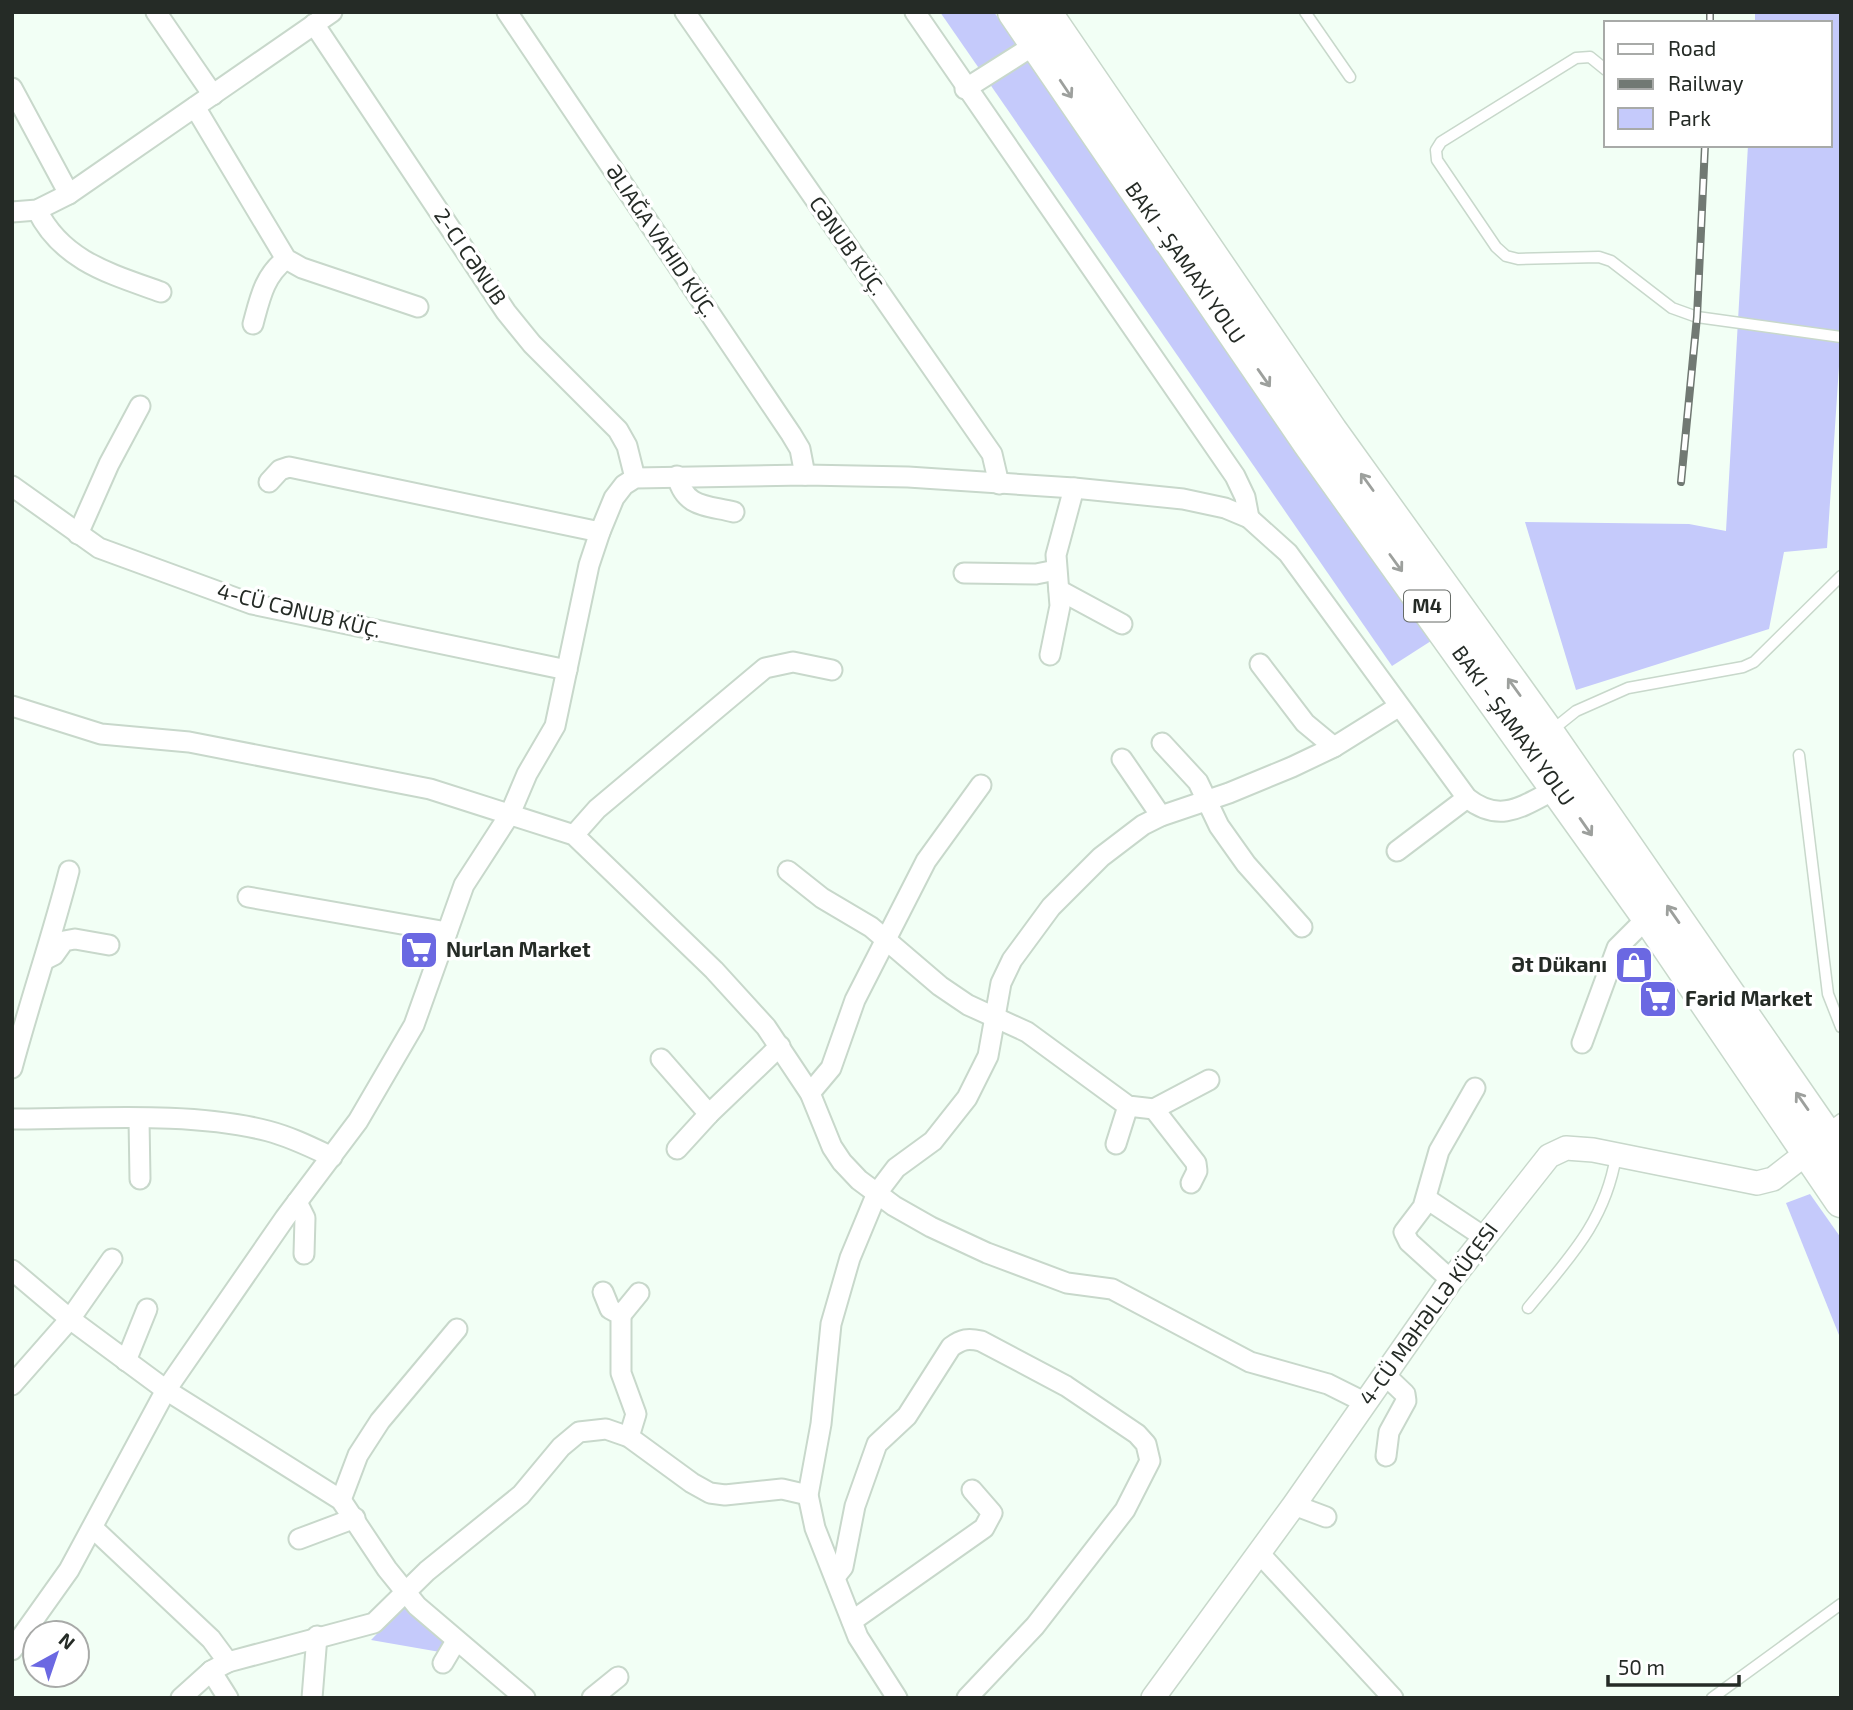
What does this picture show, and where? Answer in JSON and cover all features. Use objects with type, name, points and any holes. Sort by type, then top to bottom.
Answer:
[{"type":"highway","name":"M4","points":[[1014,12],[1309,443],[1648,917],[1828,1140]]},
{"type":"highway","name":"M4","points":[[1045,12],[1331,431],[1548,733],[1828,1140],[1841,1200]]},
{"type":"street","points":[[156,12],[213,95]]},
{"type":"street","points":[[12,212],[37,211],[69,194],[332,12]]},
{"type":"street","name":"ƏLIAĞA VAHID KÜÇ.","points":[[507,12],[791,434],[800,449],[806,475]]},
{"type":"street","name":"CƏNUB KÜÇ.","points":[[685,12],[992,454],[999,484]]},
{"type":"street","points":[[915,12],[965,89],[1235,476],[1245,497],[1250,518]]},
{"type":"street","name":"2-CI CƏNUB","points":[[314,24],[506,312],[532,344],[618,430],[627,446],[635,478]]},
{"type":"street","points":[[965,89],[1035,44]]},
{"type":"street","points":[[12,88],[69,194]]},
{"type":"street","points":[[195,107],[286,259],[302,268],[418,307]]},
{"type":"street","points":[[37,211],[46,230],[90,267],[161,292]]},
{"type":"street","points":[[253,324],[265,283],[274,269],[286,259]]},
{"type":"street","points":[[78,534],[108,464],[140,406]]},
{"type":"street","points":[[270,482],[280,470],[289,467],[600,532]]},
{"type":"street","points":[[12,1650],[69,1570],[166,1390],[332,1157],[380,1086],[414,1024],[464,885],[510,814],[527,774],[555,726],[600,532],[614,498],[624,485],[635,478],[806,475],[908,477],[1074,488],[1192,501],[1225,508],[1250,518],[1289,553],[1398,707],[1467,797],[1489,812],[1504,812],[1558,788]]},
{"type":"street","points":[[677,476],[685,497],[695,503],[734,512]]},
{"type":"street","name":"4-CÜ CƏNUB KÜÇ.","points":[[12,486],[99,548],[252,604],[567,670]]},
{"type":"street","points":[[1051,655],[1060,606],[1056,555],[1074,488]]},
{"type":"street","points":[[964,573],[1036,574],[1058,580],[1122,624]]},
{"type":"street","points":[[573,835],[597,809],[765,668],[793,662],[832,670]]},
{"type":"street","points":[[1261,664],[1305,723],[1334,747]]},
{"type":"street","points":[[12,706],[101,734],[189,741],[357,772],[430,789],[573,835],[714,971],[780,1046],[810,1093],[832,1147],[842,1162],[877,1192],[930,1227],[987,1253],[1068,1283],[1106,1286],[1250,1362],[1328,1384],[1364,1402]]},
{"type":"street","points":[[897,1698],[866,1652],[852,1621],[815,1528],[808,1494],[821,1424],[831,1324],[850,1258],[877,1192],[896,1167],[949,1125],[967,1098],[988,1056],[1006,972],[1033,929],[1101,857],[1161,816],[1229,793],[1334,747],[1398,707]]},
{"type":"street","points":[[1162,743],[1186,767],[1208,799],[1219,826],[1246,864],[1302,926]]},
{"type":"street","points":[[1122,759],[1161,816]]},
{"type":"street","points":[[810,1093],[831,1068],[855,1000],[936,844],[981,785]]},
{"type":"street","points":[[1397,851],[1467,797]]},
{"type":"street","points":[[12,1068],[21,1027],[47,958],[69,871]]},
{"type":"street","points":[[788,871],[822,898],[886,939],[940,986],[968,1005],[1045,1044],[1128,1106],[1154,1110],[1209,1080]]},
{"type":"street","points":[[248,897],[447,932]]},
{"type":"street","points":[[1582,1044],[1617,948],[1648,917]]},
{"type":"street","points":[[47,958],[54,955],[64,942],[75,939],[109,945]]},
{"type":"street","points":[[677,1150],[709,1114],[780,1046]]},
{"type":"street","points":[[661,1059],[709,1114]]},
{"type":"street","points":[[1451,1280],[1409,1241],[1404,1233],[1427,1199],[1439,1151],[1475,1088]]},
{"type":"street","points":[[1116,1144],[1128,1106]]},
{"type":"street","points":[[1154,1110],[1196,1163],[1197,1171],[1191,1184]]},
{"type":"street","points":[[12,1119],[208,1122],[268,1130],[295,1139],[332,1157]]},
{"type":"street","points":[[139,1119],[140,1179]]},
{"type":"street","name":"4-CÜ MƏHƏLLƏ KÜÇESI","points":[[1153,1698],[1260,1554],[1451,1280],[1537,1168],[1556,1150],[1574,1148],[1757,1184],[1773,1180],[1828,1140]]},
{"type":"street","points":[[1427,1199],[1484,1237]]},
{"type":"street","points":[[298,1202],[305,1218],[304,1254]]},
{"type":"street","points":[[12,1385],[70,1319],[112,1259]]},
{"type":"street","points":[[12,1270],[70,1319],[166,1390],[341,1500],[405,1591],[456,1641],[525,1698]]},
{"type":"street","points":[[603,1292],[610,1309],[621,1315]]},
{"type":"street","points":[[629,1437],[636,1414],[621,1373],[621,1315],[639,1293]]},
{"type":"street","points":[[125,1361],[148,1309]]},
{"type":"street","points":[[341,1500],[358,1455],[380,1421],[457,1329]]},
{"type":"street","points":[[835,1577],[843,1567],[855,1506],[877,1444],[907,1416],[951,1347],[959,1341],[968,1338],[981,1341],[1066,1387],[1137,1434],[1146,1444],[1150,1461],[1125,1510],[1035,1626],[967,1698]]},
{"type":"street","points":[[1384,1374],[1405,1394],[1406,1401],[1389,1432],[1387,1456]]},
{"type":"street","points":[[181,1698],[219,1667],[317,1636],[367,1627],[405,1591],[521,1494],[561,1447],[579,1432],[606,1429],[629,1437],[710,1493],[782,1489],[808,1494]]},
{"type":"street","points":[[852,1621],[985,1528],[992,1513],[972,1490]]},
{"type":"street","points":[[1294,1506],[1326,1517]]},
{"type":"street","points":[[299,1539],[355,1518]]},
{"type":"street","points":[[93,1528],[211,1640],[228,1698]]},
{"type":"street","points":[[1260,1554],[1393,1698]]},
{"type":"street","points":[[312,1698],[317,1636]]},
{"type":"street","points":[[443,1663],[456,1641]]},
{"type":"street","points":[[592,1698],[618,1677]]},
{"type":"lane","points":[[1305,12],[1349,77]]},
{"type":"lane","points":[[1604,68],[1590,57],[1576,58],[1441,142],[1436,150],[1437,160],[1496,247],[1506,256],[1518,259],[1599,257],[1611,261],[1672,308],[1698,317],[1841,337]]},
{"type":"lane","points":[[1548,733],[1576,711],[1628,688],[1744,667],[1754,662],[1841,576]]},
{"type":"lane","points":[[1799,755],[1828,994],[1841,1027]]},
{"type":"lane","points":[[1528,1308],[1587,1236],[1599,1216],[1612,1182],[1616,1156]]},
{"type":"lane","points":[[1712,1698],[1841,1604]]},
{"type":"green space","points":[[940,12],[994,12],[1431,641],[1392,666]]},
{"type":"green space","points":[[1755,12],[1841,12],[1841,336],[1827,548],[1784,552],[1769,629],[1576,690],[1525,522],[1689,524],[1726,531],[1748,147],[1832,147],[1832,21],[1755,21]]},
{"type":"green space","points":[[1810,1194],[1841,1238],[1841,1340],[1786,1203]]},
{"type":"green space","points":[[404,1606],[443,1639],[440,1652],[371,1640]]},
{"type":"railway","points":[[1710,12],[1710,21]]},
{"type":"railway","points":[[1681,482],[1697,317],[1705,147]]},
{"type":"place","name":"Nurlan Market","points":[[419,950]]},
{"type":"place","name":"Ət Dükanı","points":[[1634,965]]},
{"type":"place","name":"Fərid Market","points":[[1658,999]]}]
